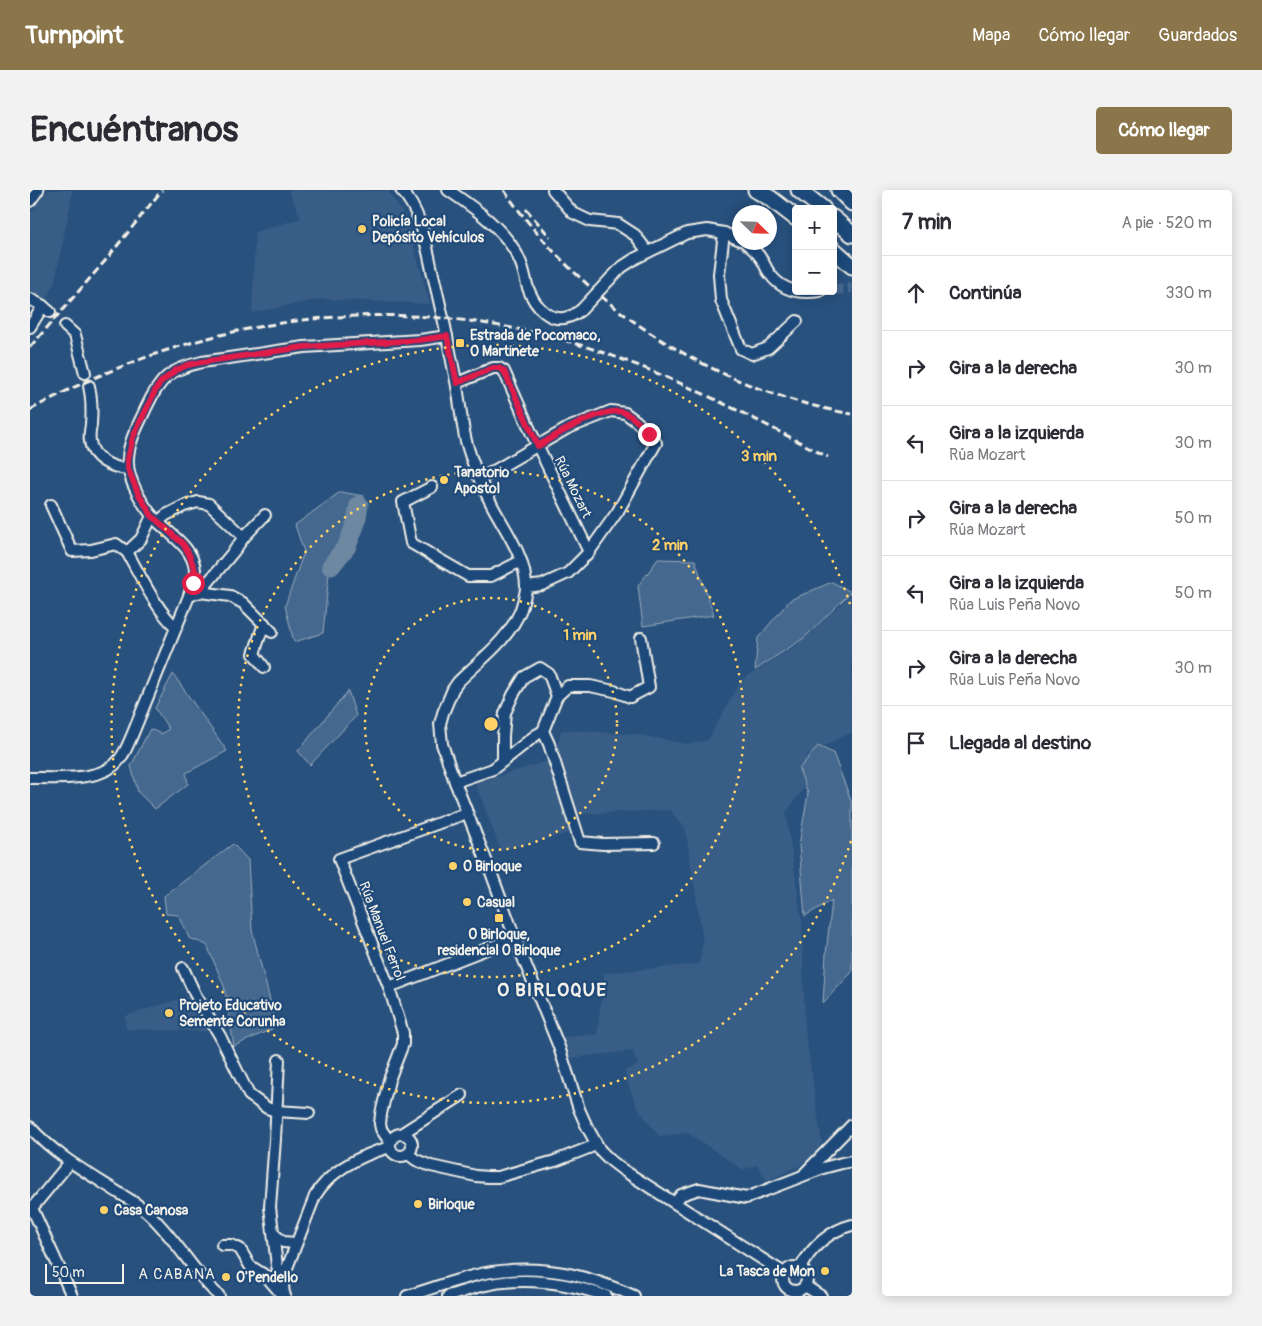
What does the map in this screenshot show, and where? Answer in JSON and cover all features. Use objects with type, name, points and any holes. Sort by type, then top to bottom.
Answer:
[{"type":"highway","points":[[756,190],[792,215]]},
{"type":"highway","points":[[799,190],[818,205]]},
{"type":"highway","points":[[839,190],[852,203]]},
{"type":"highway","points":[[837,221],[852,234]]},
{"type":"highway","points":[[837,253],[852,266]]},
{"type":"street","points":[[30,201],[38,190]]},
{"type":"street","points":[[401,190],[408,197],[421,227],[447,336],[466,439],[472,461],[521,561],[526,587],[518,616],[510,630],[458,682],[442,713],[440,724],[442,744],[455,782],[558,1047],[579,1109],[596,1145],[604,1155],[623,1170],[784,1273]]},
{"type":"street","points":[[448,190],[480,213],[509,242],[520,259],[528,289],[534,302],[546,314],[555,318],[570,317],[581,310],[622,267],[687,233],[707,230],[732,236]]},
{"type":"street","points":[[553,190],[573,212],[590,220],[618,224],[635,235],[648,252]]},
{"type":"street","points":[[724,233],[719,274],[721,300],[741,348],[752,354],[768,348],[796,321]]},
{"type":"street","points":[[753,250],[760,257],[769,274],[779,284],[792,290]]},
{"type":"street","points":[[30,299],[46,309],[30,327]]},
{"type":"street","points":[[65,326],[75,335],[85,373]]},
{"type":"street","points":[[30,778],[86,776],[105,770],[116,762],[127,747],[133,734],[189,596],[195,570],[192,560],[183,544],[155,519],[140,498],[128,469],[128,459],[133,437],[161,382],[188,365],[219,359],[304,347],[420,340],[447,336]]},
{"type":"street","name":"Rúa Mozart","points":[[457,383],[493,368],[499,368],[504,371],[589,552]]},
{"type":"street","points":[[89,386],[92,396],[90,441],[93,451],[105,463],[128,469]]},
{"type":"street","points":[[480,479],[568,428],[612,411],[625,413],[636,421],[656,442],[618,511],[589,552],[568,574],[542,585],[526,587]]},
{"type":"street","points":[[432,487],[403,502],[411,543],[468,576],[491,576],[521,561]]},
{"type":"street","points":[[127,552],[141,539],[155,519],[198,502],[209,504],[244,537]]},
{"type":"street","points":[[51,505],[72,551],[91,550],[116,544],[127,552],[159,607],[176,627]]},
{"type":"street","points":[[200,592],[244,537],[265,515]]},
{"type":"street","points":[[189,596],[200,592],[230,596],[243,603],[272,632]]},
{"type":"street","points":[[264,624],[254,654],[264,667]]},
{"type":"street","points":[[455,782],[493,769],[543,731],[556,696],[568,686],[590,686],[614,691],[630,697],[648,687],[641,638]]},
{"type":"street","points":[[503,761],[505,713],[524,677],[540,668],[549,674],[556,696]]},
{"type":"street","points":[[543,731],[549,744],[580,842],[654,844]]},
{"type":"street","name":"Rúa Manuel Ferrol","points":[[390,1144],[380,1124],[380,1114],[389,1080],[404,1044],[403,1033],[389,987],[339,859],[468,812]]},
{"type":"street","points":[[389,987],[515,938]]},
{"type":"street","points":[[183,968],[194,994],[220,1036],[249,1095],[267,1108],[276,1111],[310,1113]]},
{"type":"street","points":[[279,1060],[270,1206],[277,1266],[284,1273]]},
{"type":"street","points":[[284,1296],[284,1273],[315,1196],[325,1181],[360,1158],[390,1144],[394,1136],[401,1134],[462,1095]]},
{"type":"street","points":[[802,1175],[852,1124]]},
{"type":"street","points":[[30,1127],[44,1142],[70,1162],[137,1204],[148,1213],[205,1282],[219,1296]]},
{"type":"street","points":[[401,1134],[406,1135],[412,1141],[412,1147],[408,1154]]},
{"type":"street","points":[[390,1144],[393,1152],[398,1156],[408,1154],[416,1160],[431,1166],[488,1177],[498,1177],[555,1161],[596,1145]]},
{"type":"street","points":[[675,1203],[681,1195],[699,1189],[746,1198],[802,1175],[842,1162],[852,1161]]},
{"type":"street","points":[[70,1162],[32,1208],[72,1296]]},
{"type":"street","points":[[800,1268],[810,1252],[825,1238],[837,1229],[852,1225]]},
{"type":"street","points":[[274,1234],[283,1242],[296,1244]]},
{"type":"street","points":[[222,1245],[231,1245],[240,1249],[250,1266],[266,1276],[284,1296]]},
{"type":"street","points":[[797,1266],[800,1268],[808,1279],[805,1286],[799,1291],[790,1293],[783,1284],[784,1273],[789,1268],[797,1266]]},
{"type":"street","points":[[408,1296],[491,1272],[536,1269],[575,1274],[601,1282],[634,1296]]},
{"type":"street","points":[[266,1276],[275,1278],[284,1273]]},
{"type":"street","points":[[448,1296],[482,1286],[529,1281],[572,1286],[606,1296]]},
{"type":"street","points":[[805,1286],[820,1296]]},
{"type":"shaded area","points":[[48,190],[73,190],[55,281],[46,302],[30,295],[30,214]]},
{"type":"shaded area","points":[[288,190],[388,191],[406,218],[430,304],[321,299],[252,313],[255,232],[301,218]]},
{"type":"shaded area","points":[[340,492],[364,496],[345,545],[330,563],[323,633],[294,642],[285,606],[304,552],[295,525]]},
{"type":"shaded area","points":[[658,559],[695,560],[714,615],[643,626],[638,586]]},
{"type":"shaded area","points":[[832,582],[851,592],[804,638],[755,670],[758,638],[790,600]]},
{"type":"shaded area","points":[[852,594],[852,732],[807,755],[804,788],[786,813],[802,922],[805,1029],[822,1143],[809,1161],[767,1181],[757,1165],[743,1170],[688,1133],[659,1136],[636,1106],[624,1071],[638,1065],[632,1051],[571,1058],[563,1037],[597,1034],[604,973],[699,964],[703,942],[685,828],[670,810],[578,814],[576,831],[501,851],[475,783],[554,759],[561,730],[633,734],[688,744],[708,740],[741,680],[796,645]]},
{"type":"shaded area","points":[[173,674],[227,751],[186,773],[188,784],[155,809],[138,792],[131,766],[150,729],[161,734],[169,729],[155,708]]},
{"type":"shaded area","points":[[348,691],[356,716],[310,765],[298,751]]},
{"type":"shaded area","points":[[818,746],[833,753],[852,803],[852,972],[823,1003],[832,900],[805,916],[799,845],[808,794],[799,769]]},
{"type":"shaded area","points":[[233,844],[248,860],[252,930],[273,1012],[272,1029],[234,1046],[224,986],[207,945],[189,938],[179,915],[166,914],[164,896]]},
{"type":"shaded area","name":"Projeto Educativo Semente Corunha","points":[[192,995],[215,1032],[126,1029],[125,1016]]},
{"type":"waterway","points":[[331,566],[347,546],[356,523],[359,505]]},
{"type":"tunnel","points":[[837,290],[852,288]]},
{"type":"tunnel","points":[[50,312],[65,326]]},
{"type":"railway","points":[[30,347],[105,261],[162,190]]},
{"type":"railway","points":[[504,190],[536,232],[573,271],[613,306],[656,336],[702,363],[750,385],[800,402],[852,414]]},
{"type":"railway","points":[[526,209],[550,237]]},
{"type":"railway","points":[[30,410],[83,383],[137,361],[193,342],[249,329],[307,320],[365,316],[424,317],[483,323],[516,329],[549,336],[622,359],[726,405],[828,457]]},
{"type":"place","name":"Policía Local Depósito Vehículos","points":[[362,229]]},
{"type":"place","name":"Estrada de Pocomaco, O Martinete","points":[[460,343]]},
{"type":"place","name":"Tanatorio Apostol","points":[[444,480]]},
{"type":"place","name":"O Birloque","points":[[453,866]]},
{"type":"place","name":"Casual","points":[[467,902]]},
{"type":"place","name":"O Birloque, residencial O Birloque","points":[[499,918]]},
{"type":"place","name":"Projeto Educativo Semente Corunha","points":[[169,1013]]},
{"type":"place","name":"Birloque","points":[[418,1204]]},
{"type":"place","name":"Casa Canosa","points":[[104,1210]]},
{"type":"place","name":"La Tasca de Mon","points":[[825,1271]]},
{"type":"place","name":"O'Pendello","points":[[226,1277]]},
{"type":"district","name":"O BIRLOQUE","points":[[552,990]]},
{"type":"district","name":"A CABANA","points":[[177,1274]]},
{"type":"route","points":[[193,583],[195,570],[188,552],[183,544],[152,516],[138,493],[128,469],[128,459],[133,437],[156,389],[168,376],[188,365],[304,347],[420,340],[447,336],[457,383],[493,368],[499,368],[504,371],[538,446],[568,428],[612,411],[625,413],[649,434]]}]
